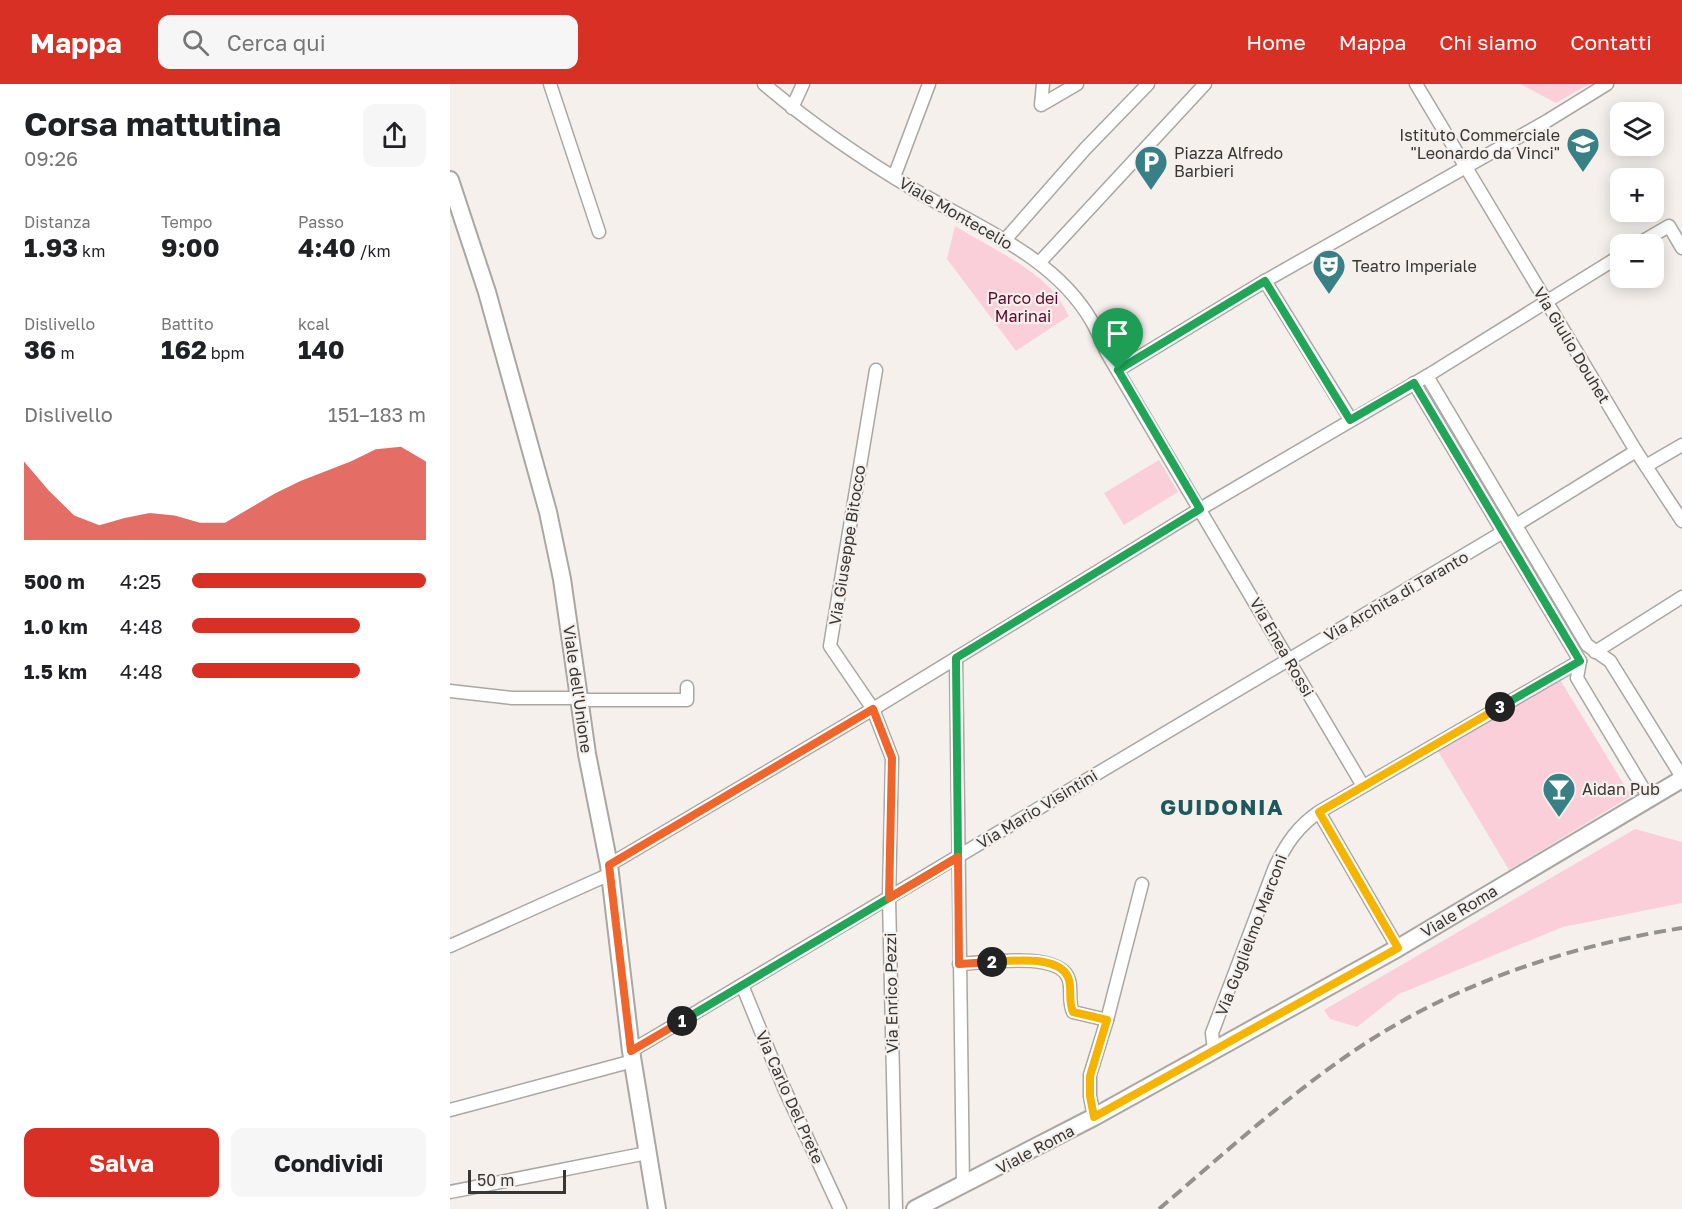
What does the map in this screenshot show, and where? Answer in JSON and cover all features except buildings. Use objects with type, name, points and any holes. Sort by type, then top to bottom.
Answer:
[{"type":"main road","name":"Viale dell'Unione","points":[[450,180],[487,292],[548,512],[566,600],[587,754],[609,870],[632,1056],[657,1209]]},
{"type":"main road","name":"Viale Roma","points":[[915,1209],[1094,1117],[1398,948],[1682,778]]},
{"type":"street","points":[[550,84],[598,232]]},
{"type":"street","name":"Viale Montecelio","points":[[764,84],[792,108],[894,177],[1039,263],[1071,293],[1084,310],[1118,370]]},
{"type":"street","points":[[792,108],[803,84]]},
{"type":"street","points":[[894,177],[929,84]]},
{"type":"street","points":[[1043,84],[1041,105],[1077,84]]},
{"type":"street","points":[[1004,241],[1085,149],[1148,84]]},
{"type":"street","points":[[1039,263],[1206,84]]},
{"type":"street","name":"Via Giulio Douhet","points":[[1416,84],[1545,302],[1682,522]]},
{"type":"street","points":[[1118,370],[1265,281],[1607,84]]},
{"type":"street","points":[[1655,234],[1669,226],[1682,248]]},
{"type":"street","points":[[450,946],[609,870],[1200,509],[1419,380],[1610,262]]},
{"type":"street","points":[[1265,281],[1350,420]]},
{"type":"street","name":"Via Giuseppe Bitocco","points":[[873,709],[830,646],[876,370]]},
{"type":"street","name":"Via Enea Rossi","points":[[1118,370],[1363,786]]},
{"type":"street","points":[[1419,380],[1516,525],[1587,645],[1610,661],[1682,778]]},
{"type":"street","points":[[1419,380],[1503,532],[1580,661],[1577,678],[1648,798]]},
{"type":"street","points":[[1646,466],[1682,445]]},
{"type":"street","points":[[1516,525],[1636,451]]},
{"type":"street","name":"Via Archita di Taranto","points":[[1289,659],[1503,532]]},
{"type":"street","points":[[1595,652],[1682,597]]},
{"type":"street","points":[[956,658],[963,1186]]},
{"type":"street","name":"Via Mario Visintini","points":[[450,1110],[632,1056],[742,985],[1289,659]]},
{"type":"street","name":"Via Guglielmo Marconi","points":[[1214,1050],[1212,1033],[1275,867],[1306,820],[1580,661]]},
{"type":"street","points":[[450,691],[512,698],[687,700],[687,687]]},
{"type":"street","name":"Via Enrico Pezzi","points":[[873,709],[892,758],[889,898],[896,1209]]},
{"type":"street","points":[[1319,812],[1398,948]]},
{"type":"street","points":[[1094,1117],[1090,1096],[1090,1076],[1142,884]]},
{"type":"street","points":[[959,964],[1034,960],[1059,966],[1069,979],[1069,1004],[1073,1012],[1107,1020]]},
{"type":"street","name":"Via Carlo Del Prete","points":[[742,985],[784,1088],[840,1209]]},
{"type":"street","points":[[450,1192],[647,1153]]},
{"type":"green space","points":[[1520,84],[1589,84],[1556,103]]},
{"type":"green space","name":"Parco dei Marinai","points":[[955,226],[1035,275],[1057,296],[1069,316],[1016,351],[947,259]]},
{"type":"green space","points":[[1159,460],[1178,492],[1124,525],[1104,493]]},
{"type":"green space","points":[[1559,678],[1631,796],[1509,870],[1438,751]]},
{"type":"green space","points":[[1635,829],[1682,842],[1682,903],[1563,927],[1399,994],[1357,1027],[1330,1019],[1324,1010]]},
{"type":"railway","points":[[1159,1209],[1317,1077],[1344,1057],[1408,1018],[1482,982],[1521,968],[1601,944],[1682,928]]},
{"type":"place","name":"Istituto Commerciale \"Leonardo da Vinci\"","points":[[1583,173]]},
{"type":"place","name":"Piazza Alfredo Barbieri","points":[[1151,191]]},
{"type":"place","name":"Teatro Imperiale","points":[[1329,295]]},
{"type":"place","name":"Aidan Pub","points":[[1559,818]]},
{"type":"district","name":"GUIDONIA","points":[[1222,807]]},
{"type":"route","points":[[1118,370],[1200,509],[956,658],[958,857],[889,898],[631,1051],[609,865],[873,709],[892,758],[889,898],[958,857],[959,964],[1034,960],[1059,966],[1069,979],[1069,1004],[1073,1012],[1107,1020],[1090,1076],[1090,1096],[1094,1117],[1398,948],[1319,812],[1580,661],[1414,383],[1350,420],[1265,281],[1118,370]]}]
